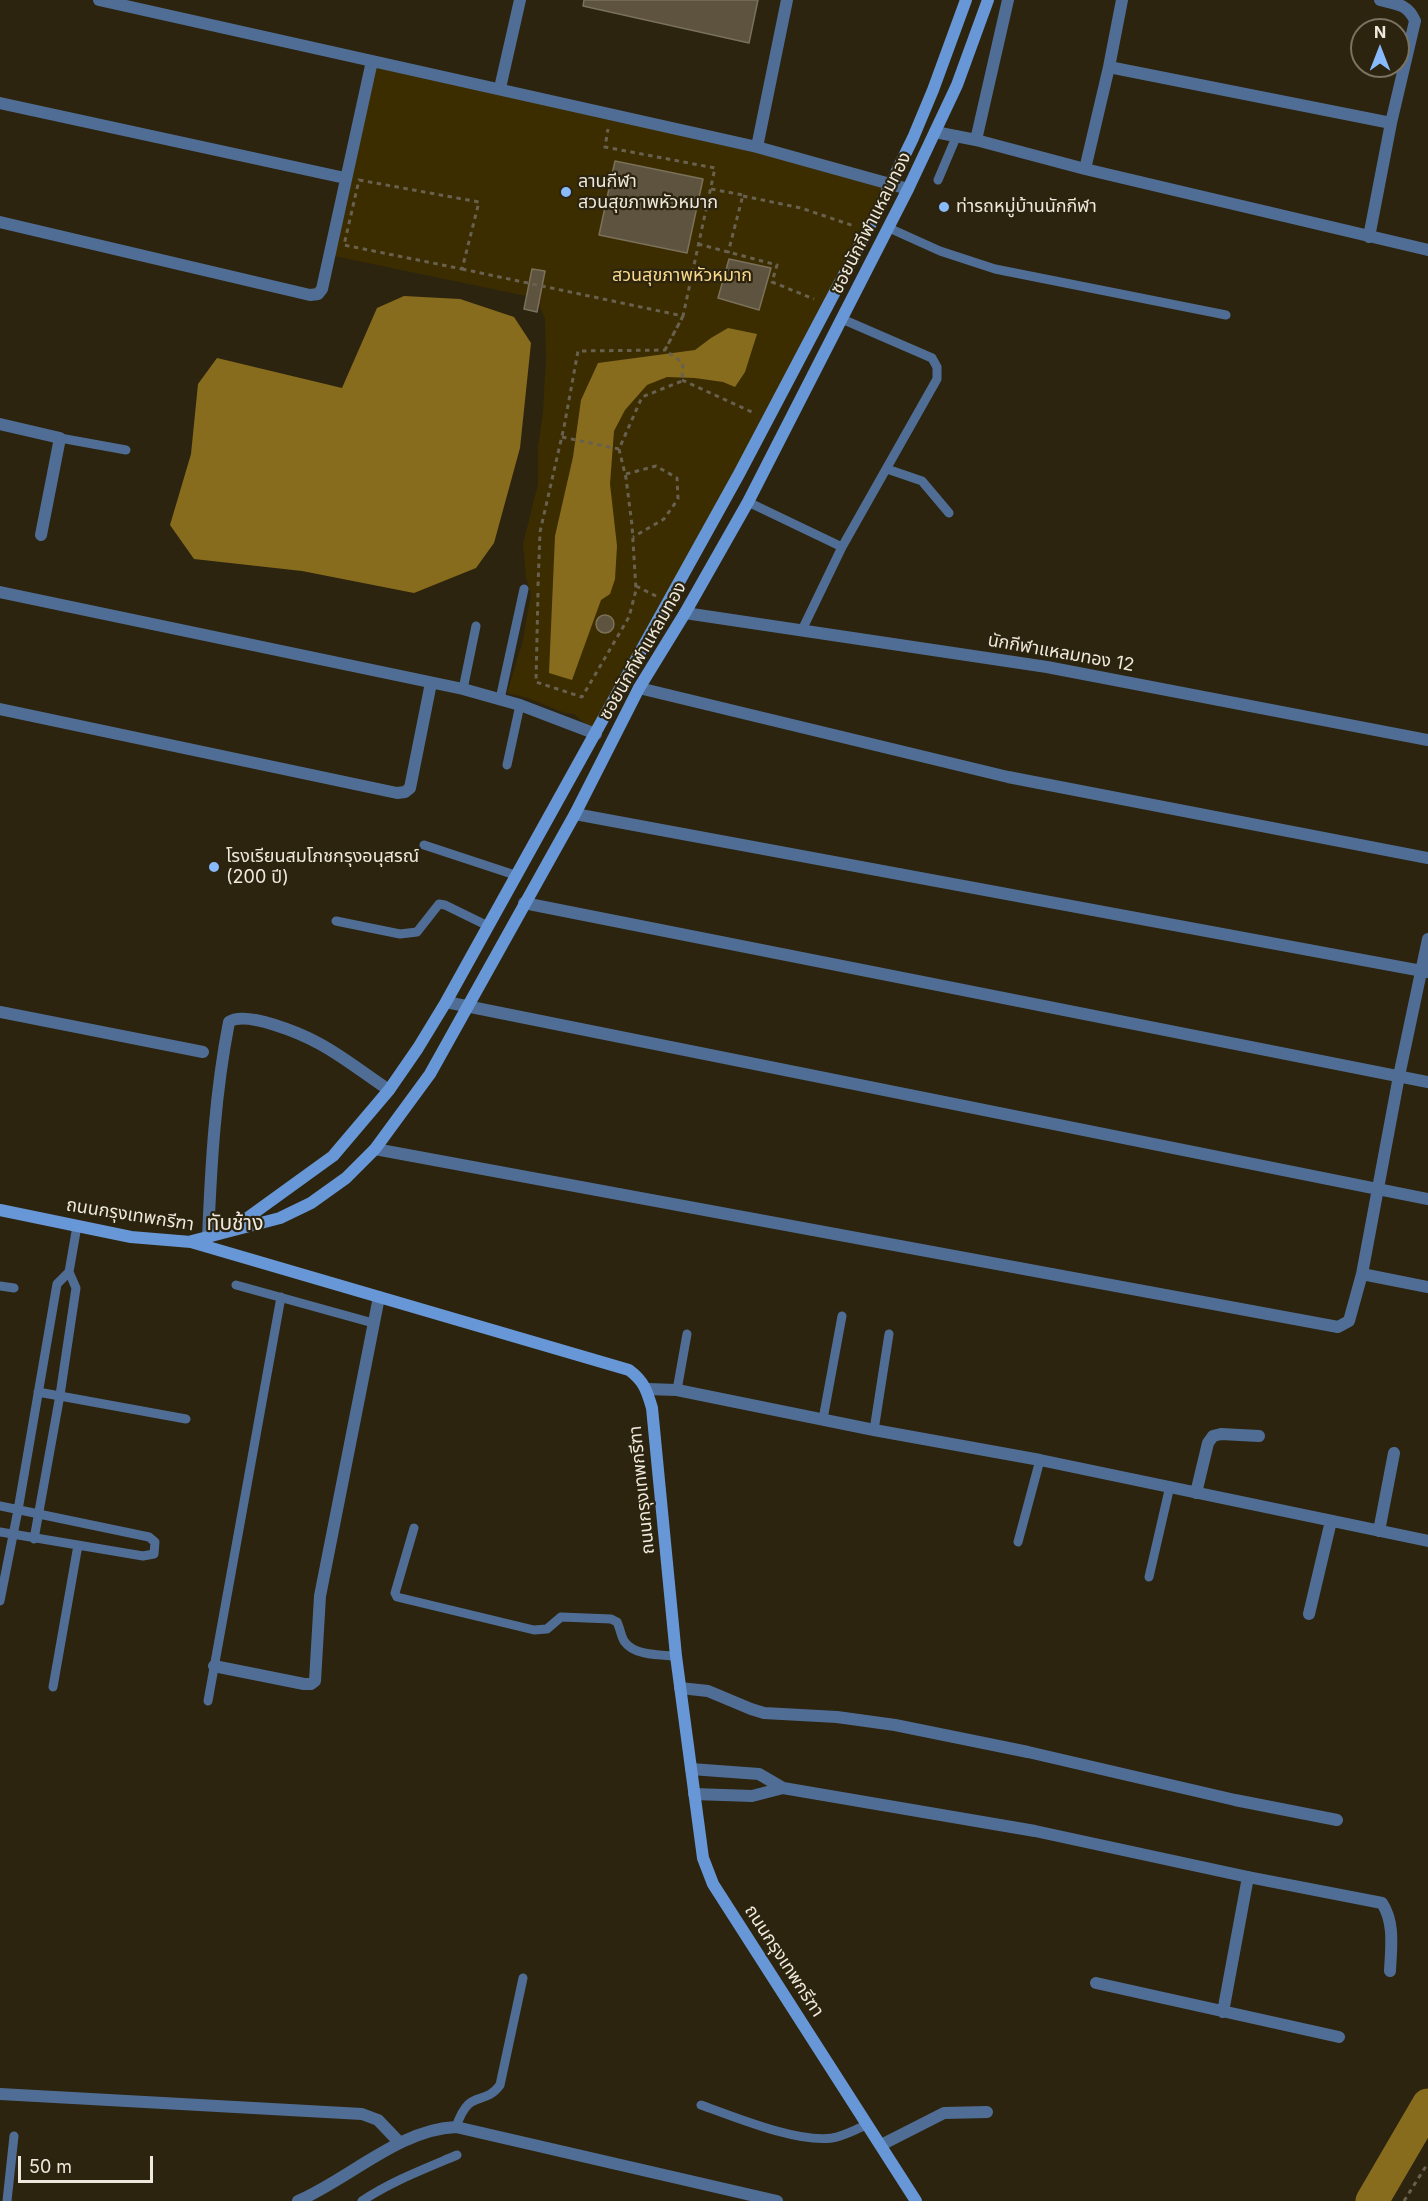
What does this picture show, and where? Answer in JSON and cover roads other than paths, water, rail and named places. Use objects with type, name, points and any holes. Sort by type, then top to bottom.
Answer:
[{"type":"street","points":[[99,0],[757,147],[908,189]]},
{"type":"street","points":[[500,88],[520,0]]},
{"type":"street","points":[[757,147],[787,0]]},
{"type":"street","name":"ซอยนักกีฬาแหลมทอง","points":[[228,1231],[333,1156],[389,1090],[446,1002],[769,419],[891,184],[933,90],[966,0]]},
{"type":"street","name":"ซอยนักกีฬาแหลมทอง","points":[[191,1242],[280,1218],[311,1203],[346,1178],[375,1149],[430,1074],[575,814],[639,688],[748,502],[908,189],[957,85],[988,0]]},
{"type":"street","points":[[976,140],[1008,0]]},
{"type":"street","points":[[1085,169],[1122,0]]},
{"type":"street","points":[[1369,237],[1391,123],[1415,21],[1411,12],[1403,6],[1380,0]]},
{"type":"street","points":[[0,222],[310,295],[318,294],[322,289],[372,61]]},
{"type":"street","points":[[1109,67],[1391,123]]},
{"type":"street","points":[[0,103],[345,178]]},
{"type":"street","points":[[935,132],[957,135],[1085,169],[1428,249]]},
{"type":"street","points":[[0,424],[60,438],[41,535]]},
{"type":"street","points":[[0,592],[464,688],[520,705],[596,734]]},
{"type":"street","name":"นักกีฬาแหลมทอง 12","points":[[685,613],[1047,667],[1428,740]]},
{"type":"street","points":[[0,709],[397,793],[405,792],[410,788],[432,683]]},
{"type":"street","points":[[639,688],[1008,777],[1428,858]]},
{"type":"street","points":[[575,814],[1425,971]]},
{"type":"street","points":[[524,903],[1428,1082]]},
{"type":"street","points":[[375,1149],[1338,1327],[1349,1321],[1362,1274],[1399,1076],[1425,971],[1428,939]]},
{"type":"street","points":[[446,1002],[1428,1199]]},
{"type":"street","points":[[0,1012],[203,1052]]},
{"type":"street","points":[[208,1238],[210,1187],[228,1023],[239,1018],[259,1020],[319,1043],[389,1090]]},
{"type":"street","name":"ถนนกรุงเทพกรีฑา","points":[[0,1210],[131,1237],[191,1242],[629,1370],[640,1378],[647,1389],[652,1408],[676,1656],[703,1858],[713,1884],[916,2201]]},
{"type":"street","points":[[1362,1274],[1428,1287]]},
{"type":"street","points":[[214,1666],[304,1684],[311,1684],[315,1681],[320,1596],[379,1297]]},
{"type":"street","points":[[647,1389],[677,1390],[874,1430],[1040,1460],[1428,1541]]},
{"type":"street","points":[[1196,1493],[1208,1443],[1213,1436],[1221,1434],[1259,1436]]},
{"type":"street","points":[[1379,1531],[1394,1453]]},
{"type":"street","points":[[1310,1614],[1331,1521]]},
{"type":"street","points":[[680,1688],[708,1691],[764,1713],[837,1717],[895,1725],[1028,1752],[1235,1800],[1337,1820]]},
{"type":"street","points":[[690,1769],[759,1774],[783,1788],[1035,1831],[1382,1903],[1388,1912],[1391,1928],[1390,1971]]},
{"type":"street","points":[[694,1794],[752,1796],[783,1788]]},
{"type":"street","points":[[1223,2012],[1248,1877]]},
{"type":"street","points":[[1096,1983],[1339,2037]]},
{"type":"street","points":[[0,2094],[362,2114],[378,2120],[400,2143]]},
{"type":"street","points":[[881,2145],[944,2113],[987,2112]]},
{"type":"street","points":[[298,2201],[400,2143],[441,2127],[456,2127],[777,2201]]},
{"type":"lane","points":[[938,180],[957,135]]},
{"type":"lane","points":[[889,228],[940,251],[995,269],[1226,315]]},
{"type":"lane","points":[[802,630],[842,548],[937,379],[938,368],[932,358],[842,319]]},
{"type":"lane","points":[[60,438],[126,450]]},
{"type":"lane","points":[[887,469],[922,481],[949,513]]},
{"type":"lane","points":[[748,502],[842,548]]},
{"type":"lane","points":[[500,699],[524,589]]},
{"type":"lane","points":[[464,688],[476,626]]},
{"type":"lane","points":[[507,765],[520,705]]},
{"type":"lane","points":[[424,845],[515,875]]},
{"type":"lane","points":[[336,921],[400,934],[411,934],[417,932],[439,904],[488,926]]},
{"type":"lane","points":[[34,1539],[60,1395],[76,1288],[69,1272],[76,1226]]},
{"type":"lane","points":[[0,1601],[14,1534],[57,1284],[69,1272]]},
{"type":"lane","points":[[236,1285],[373,1323]]},
{"type":"lane","points":[[0,1286],[14,1288]]},
{"type":"lane","points":[[208,1701],[281,1297]]},
{"type":"lane","points":[[822,1419],[842,1316]]},
{"type":"lane","points":[[677,1390],[687,1334]]},
{"type":"lane","points":[[874,1430],[889,1334]]},
{"type":"lane","points":[[38,1392],[186,1419]]},
{"type":"lane","points":[[1018,1542],[1040,1460]]},
{"type":"lane","points":[[1149,1577],[1170,1486]]},
{"type":"lane","points":[[0,1506],[149,1537],[155,1542],[155,1549],[154,1554],[143,1556],[0,1532]]},
{"type":"lane","points":[[414,1528],[395,1593],[397,1597],[534,1630],[547,1629],[561,1617],[611,1619],[617,1622],[624,1640],[631,1648],[647,1653],[676,1656]]},
{"type":"lane","points":[[53,1687],[78,1545]]},
{"type":"lane","points":[[456,2127],[467,2103],[491,2094],[500,2085],[523,1978]]},
{"type":"lane","points":[[701,2105],[755,2125],[813,2137],[833,2138],[867,2125]]},
{"type":"lane","points":[[7,2201],[14,2136]]},
{"type":"lane","points":[[362,2201],[405,2176],[457,2155]]},
{"type":"waterway","points":[[1372,2201],[1428,2105]]},
{"type":"place","name":"ลานกีฬา สวนสุขภาพหัวหมาก","points":[[566,192]]},
{"type":"place","name":"ท่ารถหมู่บ้านนักกีฬา","points":[[944,207]]},
{"type":"place","name":"โรงเรียนสมโภชกรุงอนุสรณ์ (200 ปี)","points":[[214,867]]},
{"type":"district","name":"ทับช้าง","points":[[235,1224]]},
{"type":"park label","name":"สวนสุขภาพหัวหมาก","points":[[682,276]]}]
